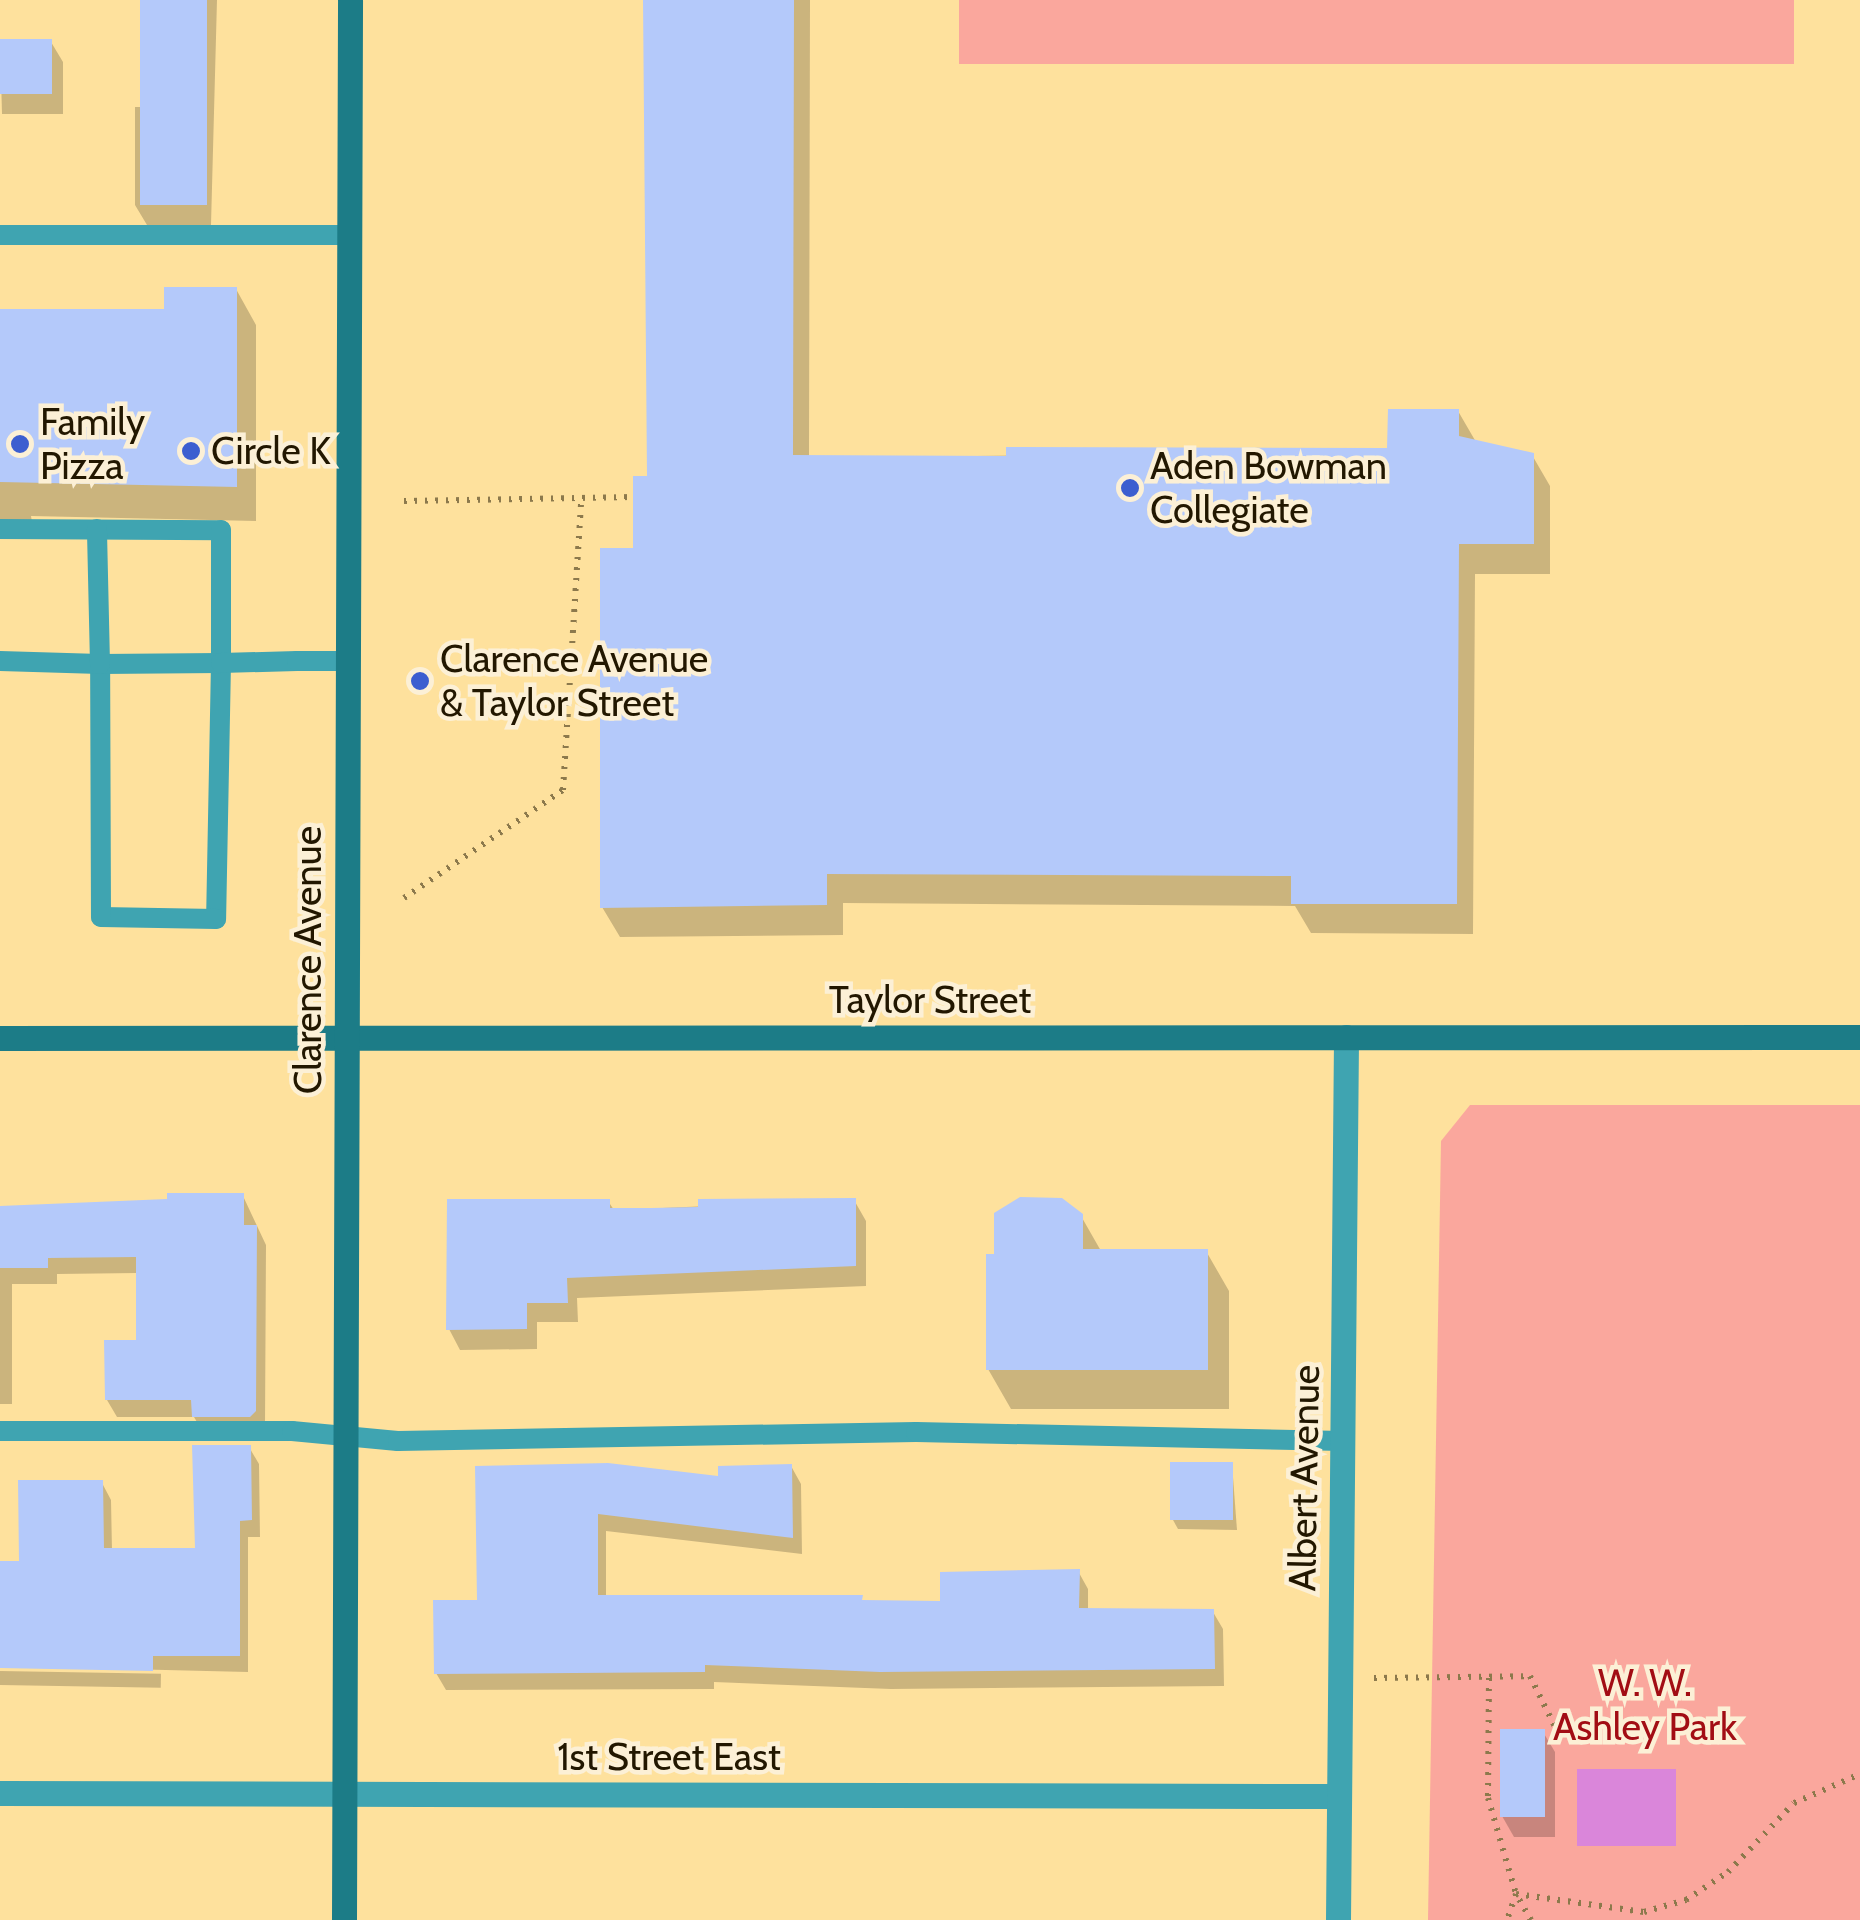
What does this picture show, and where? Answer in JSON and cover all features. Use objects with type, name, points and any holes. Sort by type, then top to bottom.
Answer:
[{"type":"main road","name":"Clarence Avenue","points":[[344,1920],[350,0]]},
{"type":"main road","name":"Taylor Street","points":[[0,1038],[1860,1037]]},
{"type":"street","name":"Albert Avenue","points":[[1338,1920],[1346,1037]]},
{"type":"street","name":"1st Street East","points":[[0,1794],[1338,1796]]},
{"type":"lane","points":[[0,235],[349,235]]},
{"type":"lane","points":[[0,529],[97,529],[221,530],[216,919],[101,916],[97,529]]},
{"type":"lane","points":[[0,661],[100,664],[347,661]]},
{"type":"lane","points":[[0,1432],[344,1436],[916,1432],[1343,1441]]},
{"type":"path","points":[[404,501],[633,497]]},
{"type":"path","points":[[404,898],[563,790],[581,500]]},
{"type":"path","points":[[1338,1678],[1530,1676],[1560,1737]]},
{"type":"path","points":[[1489,1678],[1488,1798],[1516,1894],[1532,1920]]},
{"type":"path","points":[[1516,1894],[1644,1912],[1686,1900],[1728,1872],[1794,1803],[1860,1774]]},
{"type":"path","points":[[1507,1920],[1516,1894]]},
{"type":"green space","points":[[959,0],[1794,0],[1794,64],[959,64]]},
{"type":"green space","name":"W. W. Ashley Park","points":[[1470,1105],[1860,1105],[1860,1920],[1428,1920],[1441,1141]]},
{"type":"shaded area","points":[[1577,1769],[1676,1769],[1676,1846],[1577,1846]]},
{"type":"building","points":[[140,0],[207,0],[207,205],[140,205]]},
{"type":"building","points":[[643,0],[794,0],[793,455],[1006,456],[1006,447],[1387,448],[1388,409],[1459,409],[1459,436],[1534,453],[1534,544],[1459,544],[1457,904],[1291,904],[1291,876],[827,874],[827,905],[600,908],[600,548],[633,548],[633,476],[647,476]]},
{"type":"building","points":[[0,39],[52,39],[52,94],[0,94]]},
{"type":"building","points":[[164,287],[237,287],[237,487],[0,482],[0,309],[164,309]]},
{"type":"building","points":[[167,1193],[244,1193],[244,1225],[257,1225],[256,1411],[250,1417],[192,1417],[191,1400],[105,1400],[104,1340],[136,1340],[136,1257],[48,1258],[48,1268],[0,1268],[0,1206],[167,1199]]},
{"type":"building","points":[[1020,1197],[1062,1198],[1083,1214],[1083,1249],[1208,1249],[1208,1370],[986,1370],[986,1254],[994,1254],[994,1213]]},
{"type":"building","points":[[856,1198],[856,1266],[567,1278],[568,1303],[527,1303],[527,1329],[446,1330],[447,1199],[610,1199],[610,1208],[651,1208],[698,1207],[698,1199]]},
{"type":"building","points":[[192,1445],[251,1445],[252,1520],[240,1521],[240,1656],[153,1656],[153,1671],[0,1668],[0,1561],[19,1561],[18,1480],[103,1480],[104,1548],[195,1548]]},
{"type":"building","points":[[1170,1462],[1233,1462],[1233,1520],[1170,1520]]},
{"type":"building","points":[[608,1463],[718,1476],[718,1466],[792,1464],[793,1538],[598,1514],[598,1595],[863,1595],[862,1600],[940,1601],[940,1572],[1080,1569],[1079,1608],[1214,1609],[1215,1669],[880,1672],[705,1665],[705,1672],[434,1674],[433,1600],[477,1600],[475,1466]]},
{"type":"building","points":[[1500,1729],[1545,1729],[1545,1817],[1500,1817]]},
{"type":"place","name":"Family Pizza","points":[[20,444]]},
{"type":"place","name":"Circle K","points":[[191,451]]},
{"type":"place","name":"Aden Bowman Collegiate","points":[[1130,488]]},
{"type":"place","name":"Clarence Avenue & Taylor Street","points":[[420,681]]}]
